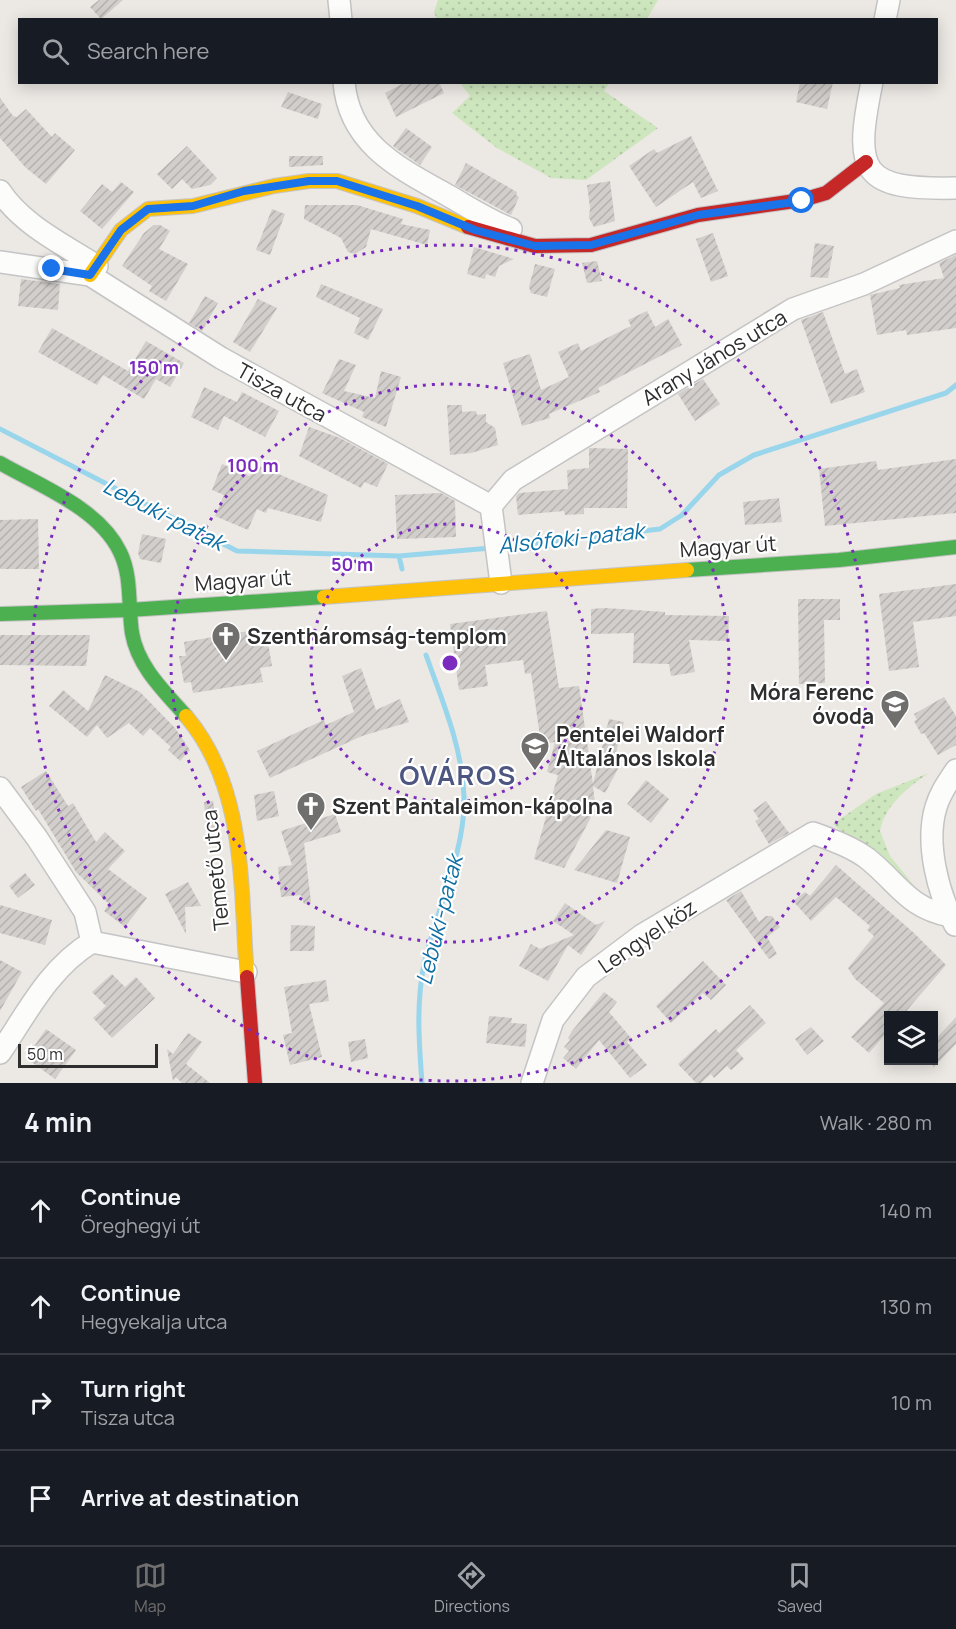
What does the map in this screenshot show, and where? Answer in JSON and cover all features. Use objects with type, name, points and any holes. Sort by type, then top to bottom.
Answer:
[{"type":"street","points":[[339,0],[340,18]]},
{"type":"street","points":[[885,18],[889,0]]},
{"type":"street","points":[[344,84],[351,113],[361,134],[380,154],[424,183],[489,220],[566,247]]},
{"type":"street","points":[[872,84],[862,143],[866,162],[875,175],[888,184],[912,189],[956,188]]},
{"type":"street","points":[[337,181],[417,206],[475,230],[535,246],[566,247],[591,245],[698,215],[802,201],[826,193],[866,162]]},
{"type":"street","points":[[0,191],[17,210],[93,270],[121,230],[148,209],[193,206],[244,191],[285,184],[355,178],[424,183]]},
{"type":"street","name":"Arany János utca","points":[[491,506],[513,480],[784,314],[864,284],[956,241]]},
{"type":"street","name":"Tisza utca","points":[[0,262],[93,270],[221,358],[491,506]]},
{"type":"street","name":"Temető utca","points":[[0,463],[85,514],[113,539],[123,557],[136,647],[164,693],[194,726],[210,750],[225,786],[234,815],[255,1083]]},
{"type":"street","points":[[491,506],[500,574]]},
{"type":"street","name":"Magyar út","points":[[0,614],[129,610],[500,574],[839,560],[956,547]]},
{"type":"street","points":[[953,922],[933,844],[933,826],[942,790],[956,770]]},
{"type":"street","points":[[0,788],[37,838],[85,912],[92,942]]},
{"type":"street","name":"Lengyel köz","points":[[532,1083],[553,1020],[586,977],[642,935],[813,833],[843,844],[867,859],[912,901],[929,912],[953,922]]},
{"type":"street","points":[[0,1053],[50,978],[71,955],[92,942],[246,972]]},
{"type":"green space","points":[[438,0],[658,0],[648,18],[436,18],[434,12]]},
{"type":"green space","points":[[461,84],[608,84],[604,91],[658,128],[586,180],[551,178],[497,148],[452,113],[470,96]]},
{"type":"green space","points":[[929,773],[913,784],[892,805],[880,831],[890,856],[920,893],[917,896],[833,824],[876,794]]},
{"type":"building","points":[[99,0],[123,0],[102,18],[90,7]]},
{"type":"building","points":[[402,84],[440,84],[444,93],[396,117],[385,93]]},
{"type":"building","points":[[800,84],[833,84],[827,109],[796,102]]},
{"type":"building","points":[[288,92],[322,104],[318,119],[281,107]]},
{"type":"building","points":[[0,98],[13,116],[17,117],[26,109],[52,137],[55,133],[75,150],[46,184],[25,167],[0,138]]},
{"type":"building","points":[[406,128],[432,147],[420,165],[393,146]]},
{"type":"building","points":[[691,136],[718,191],[701,198],[693,182],[656,207],[629,166],[654,149],[657,153]]},
{"type":"building","points":[[187,146],[217,178],[210,185],[192,189],[182,179],[172,189],[157,174]]},
{"type":"building","points":[[289,156],[323,156],[323,165],[289,167]]},
{"type":"building","points":[[466,163],[517,192],[516,195],[519,197],[511,215],[455,185]]},
{"type":"building","points":[[610,181],[615,221],[594,227],[589,218],[587,185]]},
{"type":"building","points":[[121,182],[134,192],[102,229],[80,211],[102,184],[112,192]]},
{"type":"building","points":[[305,205],[357,205],[403,219],[401,224],[430,230],[427,245],[371,229],[366,247],[355,254],[348,252],[341,238],[304,219]]},
{"type":"building","points":[[272,209],[285,214],[270,255],[256,250]]},
{"type":"building","points":[[154,225],[160,225],[170,231],[159,249],[188,264],[166,301],[149,291],[152,286],[122,266],[144,233]]},
{"type":"building","points":[[713,233],[728,276],[711,282],[696,239]]},
{"type":"building","points":[[815,243],[834,246],[828,278],[810,277]]},
{"type":"building","points":[[474,247],[514,259],[499,266],[495,277],[486,274],[485,279],[467,274]]},
{"type":"building","points":[[956,255],[956,328],[907,335],[906,330],[877,335],[870,295],[900,288],[899,285],[944,278],[939,263]]},
{"type":"building","points":[[597,261],[602,281],[587,283],[582,263]]},
{"type":"building","points":[[535,264],[555,269],[547,297],[531,293],[529,287]]},
{"type":"building","points":[[21,279],[60,284],[58,310],[18,306]]},
{"type":"building","points":[[321,284],[383,309],[368,340],[354,333],[360,318],[316,297]]},
{"type":"building","points":[[205,296],[218,303],[202,331],[189,323]]},
{"type":"building","points":[[258,299],[277,308],[250,352],[233,342]]},
{"type":"building","points":[[647,311],[655,327],[668,319],[682,345],[598,388],[600,392],[549,414],[550,418],[522,426],[503,363],[530,354],[541,390],[569,377],[558,352],[578,343],[581,351],[631,326],[628,320]]},
{"type":"building","points":[[823,312],[845,374],[857,369],[865,392],[831,404],[801,320]]},
{"type":"building","points":[[52,328],[128,371],[146,341],[184,363],[170,387],[156,379],[144,399],[103,375],[97,385],[38,352]]},
{"type":"building","points":[[339,359],[356,365],[344,391],[375,398],[381,371],[401,377],[386,427],[362,417],[364,412],[322,393]]},
{"type":"building","points":[[703,379],[720,404],[695,421],[678,394]]},
{"type":"building","points":[[204,387],[237,402],[242,392],[279,411],[265,437],[224,416],[218,430],[191,417]]},
{"type":"building","points":[[447,405],[462,405],[462,412],[476,411],[477,415],[486,414],[486,422],[495,428],[498,445],[471,453],[450,455]]},
{"type":"building","points":[[309,427],[340,438],[388,464],[377,487],[364,482],[361,488],[299,456]]},
{"type":"building","points":[[589,448],[628,449],[627,508],[584,508],[584,514],[565,515],[564,511],[518,515],[516,496],[519,493],[568,489],[567,470],[589,468]]},
{"type":"building","points":[[956,459],[956,513],[825,526],[819,469],[876,461],[878,470]]},
{"type":"building","points":[[222,464],[250,476],[255,464],[328,495],[321,522],[268,508],[266,513],[257,509],[248,530],[215,516],[224,495],[212,490]]},
{"type":"building","points":[[441,493],[455,501],[456,537],[397,539],[395,495]]},
{"type":"building","points":[[779,498],[782,522],[745,525],[743,502]]},
{"type":"building","points":[[38,519],[39,569],[0,569],[0,520]]},
{"type":"building","points":[[142,534],[166,539],[161,563],[140,559],[138,553]]},
{"type":"building","points":[[956,584],[956,616],[913,622],[919,667],[889,671],[879,594]]},
{"type":"building","points":[[798,599],[840,599],[840,620],[824,620],[825,683],[799,684]]},
{"type":"building","points":[[591,609],[665,612],[665,615],[729,616],[728,641],[689,640],[695,672],[671,676],[669,664],[633,663],[634,633],[591,634]]},
{"type":"building","points":[[547,611],[559,688],[579,686],[593,784],[609,719],[624,722],[613,764],[619,767],[605,793],[593,786],[595,803],[590,819],[564,868],[534,859],[558,775],[547,772],[555,742],[541,744],[531,673],[525,674],[523,660],[485,665],[488,686],[459,690],[450,624]]},
{"type":"building","name":"Szentháromság-templom","points":[[255,630],[257,645],[268,643],[272,666],[260,668],[263,682],[193,693],[191,682],[184,683],[179,656],[186,656],[184,642]]},
{"type":"building","points":[[0,635],[90,635],[86,666],[0,665]]},
{"type":"building","points":[[361,668],[376,710],[400,699],[409,722],[362,736],[270,778],[257,751],[324,720],[326,725],[354,712],[342,676]]},
{"type":"building","points":[[105,675],[140,692],[175,728],[190,750],[180,761],[168,750],[171,747],[150,728],[143,736],[129,723],[107,738],[97,725],[87,737],[49,706],[63,690],[88,711]]},
{"type":"building","points":[[944,697],[956,716],[956,745],[938,755],[924,733],[921,734],[914,721],[917,720],[914,714]]},
{"type":"building","points":[[46,771],[68,806],[73,803],[96,842],[105,832],[125,851],[108,869],[147,898],[125,927],[104,911],[109,904],[76,872],[38,809],[36,811],[21,787]]},
{"type":"building","points":[[646,780],[669,799],[651,823],[627,804]]},
{"type":"building","points":[[274,791],[279,816],[257,821],[254,795]]},
{"type":"building","points":[[213,801],[219,838],[207,838],[204,802]]},
{"type":"building","points":[[766,801],[789,833],[769,844],[755,821],[759,819],[753,810]]},
{"type":"building","points":[[335,814],[341,832],[304,843],[311,902],[304,904],[301,895],[281,897],[278,867],[292,865],[281,831]]},
{"type":"building","points":[[606,830],[630,837],[617,883],[574,870]]},
{"type":"building","points":[[836,865],[914,933],[946,965],[906,1011],[884,1011],[884,1036],[869,1053],[851,1037],[884,1003],[855,979],[848,968],[874,936],[867,930],[870,926],[836,897],[811,921],[793,901],[805,892],[810,896]]},
{"type":"building","points":[[25,873],[35,885],[18,898],[9,886]]},
{"type":"building","points":[[188,882],[201,906],[185,907],[186,934],[165,894]]},
{"type":"building","points":[[741,891],[759,922],[766,916],[772,916],[780,927],[767,937],[777,954],[769,959],[726,900]]},
{"type":"building","points":[[565,903],[596,925],[605,921],[581,955],[568,945],[548,981],[519,966],[531,944],[540,949],[574,935],[553,921]]},
{"type":"building","points":[[0,905],[52,920],[45,945],[0,933]]},
{"type":"building","points":[[291,925],[315,926],[314,951],[290,951]]},
{"type":"building","points":[[0,960],[22,972],[0,1011]]},
{"type":"building","points":[[703,961],[726,985],[711,1000],[703,993],[671,1023],[656,1006]]},
{"type":"building","points":[[112,974],[125,987],[136,977],[155,998],[112,1038],[93,1018],[106,1006],[92,992]]},
{"type":"building","points":[[326,980],[329,1001],[309,1004],[322,1057],[290,1065],[283,1035],[292,1033],[284,987]]},
{"type":"building","points":[[604,992],[617,1002],[609,1012],[631,1038],[627,1042],[647,1065],[630,1078],[599,1040],[576,1069],[563,1058],[569,1051],[564,1047],[570,1040],[568,1038],[572,1031]]},
{"type":"building","points":[[750,1005],[766,1023],[736,1050],[744,1059],[731,1070],[727,1066],[714,1078],[711,1074],[701,1083],[696,1083],[678,1064],[716,1029],[719,1033]]},
{"type":"building","points":[[489,1016],[512,1018],[511,1023],[527,1024],[525,1047],[486,1043]]},
{"type":"building","points":[[956,1017],[956,1044],[938,1063],[938,1037]]},
{"type":"building","points":[[811,1027],[824,1041],[807,1055],[795,1039]]},
{"type":"building","points":[[46,1029],[76,1050],[55,1079],[26,1058]]},
{"type":"building","points":[[188,1033],[202,1042],[186,1064],[210,1083],[182,1083],[176,1077],[173,1081],[167,1049],[173,1054]]},
{"type":"building","points":[[365,1039],[368,1058],[351,1062],[348,1042]]},
{"type":"waterway","name":"Alsófoki-patak","points":[[501,547],[660,529],[682,515],[719,475],[754,455],[946,393],[956,385]]},
{"type":"waterway","name":"Lebuki-patak","points":[[0,429],[237,551],[399,556],[402,569]]},
{"type":"waterway","name":"Alsófoki-patak","points":[[399,556],[491,548]]},
{"type":"waterway","name":"Lebuki-patak","points":[[422,1083],[419,1024],[421,979],[460,838],[464,796],[455,741],[426,655]]},
{"type":"traffic: fast","points":[[0,463],[67,500],[98,523],[110,536],[124,561],[132,633],[140,657],[153,678],[186,716]]},
{"type":"traffic: fast","points":[[687,570],[839,560],[956,547]]},
{"type":"traffic: fast","points":[[0,614],[129,610],[324,597]]},
{"type":"traffic: slow","points":[[90,275],[121,230],[148,209],[193,206],[274,186],[309,181],[337,181],[417,206],[468,227]]},
{"type":"traffic: slow","points":[[324,597],[687,570]]},
{"type":"traffic: slow","points":[[186,716],[206,744],[220,775],[230,807],[241,874],[247,977]]},
{"type":"traffic: jam","points":[[468,227],[535,246],[591,245],[698,215],[802,200],[826,193],[866,162]]},
{"type":"traffic: jam","points":[[247,977],[255,1083]]},
{"type":"place","name":"Szentháromság-templom","points":[[226,662]]},
{"type":"place","name":"Móra Ferenc óvoda","points":[[895,730]]},
{"type":"place","name":"Pentelei Waldorf Általános Iskola","points":[[535,772]]},
{"type":"place","name":"Szent Pantaleimon-kápolna","points":[[311,832]]},
{"type":"district","name":"ÓVÁROS","points":[[458,774]]},
{"type":"route","points":[[52,269],[90,275],[121,230],[137,215],[148,209],[193,206],[218,201],[244,191],[309,181],[337,181],[417,206],[475,230],[535,246],[591,245],[698,215],[802,201]]}]
